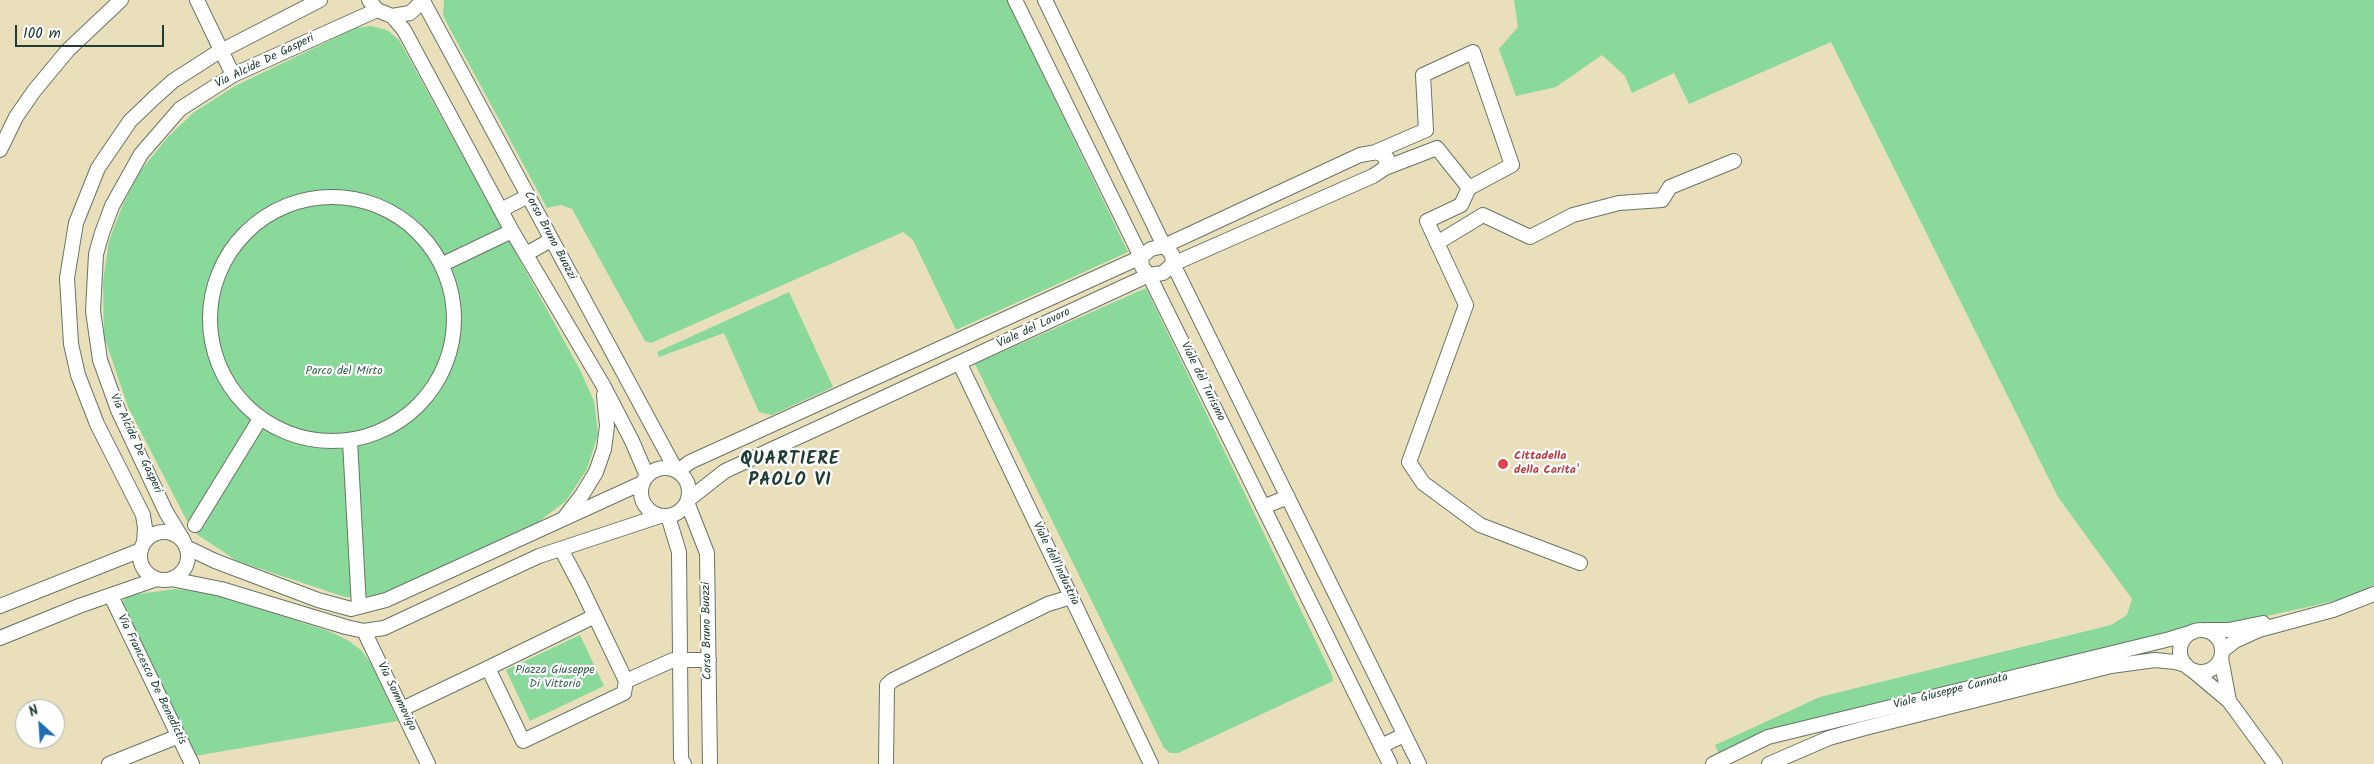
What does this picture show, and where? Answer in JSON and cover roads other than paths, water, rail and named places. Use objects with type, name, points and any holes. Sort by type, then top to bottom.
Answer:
[{"type":"street","points":[[0,150],[16,117],[34,91],[68,50],[121,0]]},
{"type":"street","points":[[197,0],[233,75]]},
{"type":"street","name":"Via Alcide De Gasperi","points":[[142,547],[145,528],[143,515],[97,424],[78,375],[71,344],[67,278],[76,222],[98,168],[130,121],[173,81],[221,50],[320,0]]},
{"type":"street","points":[[392,16],[410,13],[423,0]]},
{"type":"street","name":"Corso Bruno Buozzi","points":[[423,0],[677,470]]},
{"type":"street","name":"Viale del Turismo","points":[[1016,0],[1141,257],[1142,267],[1149,276],[1390,764]]},
{"type":"street","points":[[1045,0],[1164,246],[1172,254],[1174,264],[1419,764]]},
{"type":"street","points":[[373,5],[392,16],[404,30],[512,230],[603,385],[632,441],[645,479],[641,491],[646,507],[664,516],[680,552],[681,759],[684,764]]},
{"type":"street","name":"Via Alcide De Gasperi","points":[[184,543],[166,512],[107,384],[95,336],[93,312],[96,254],[112,206],[141,154],[180,109],[233,75],[373,5]]},
{"type":"street","name":"Viale del Lavoro","points":[[677,470],[690,462],[1141,257],[1150,249],[1164,246],[1360,155],[1372,153],[1426,130],[1423,75],[1473,52],[1512,165],[1469,188],[1437,148],[1385,168],[1373,176],[1174,264],[1163,273],[1149,276],[724,471],[688,501]]},
{"type":"street","points":[[1372,153],[1377,152],[1387,158],[1385,168]]},
{"type":"street","points":[[1437,243],[1483,215],[1530,237],[1572,216],[1619,203],[1662,200],[1670,187],[1734,161]]},
{"type":"street","points":[[1469,188],[1461,206],[1427,221],[1466,305],[1409,462],[1423,483],[1480,525],[1580,563]]},
{"type":"street","points":[[501,210],[528,196]]},
{"type":"street","points":[[338,197],[363,200],[395,213],[402,218],[423,235],[443,264],[454,300],[454,339],[442,376],[419,407],[387,429],[350,441],[318,441],[288,434],[260,419],[232,391],[214,354],[209,314],[217,274],[239,239],[270,213],[308,198],[338,197]]},
{"type":"street","points":[[443,264],[512,230]]},
{"type":"street","points":[[526,254],[551,240]]},
{"type":"street","name":"Viale dell'Industria","points":[[960,364],[1151,764]]},
{"type":"street","points":[[562,520],[582,496],[596,472],[604,449],[608,426],[603,385]]},
{"type":"street","points":[[195,524],[260,419]]},
{"type":"street","points":[[350,441],[359,607]]},
{"type":"street","points":[[0,606],[142,547],[155,534],[162,532],[170,533],[215,561],[318,600],[351,609],[386,600],[562,520],[645,479],[660,468],[677,470],[688,483],[688,501],[683,509],[538,556],[384,628],[364,631],[206,584],[164,579],[146,572],[142,565],[142,547]]},
{"type":"street","points":[[1263,507],[1288,497]]},
{"type":"street","name":"Corso Bruno Buozzi","points":[[688,501],[707,553],[710,764]]},
{"type":"street","points":[[0,638],[111,596],[180,574],[188,562],[184,543]]},
{"type":"street","points":[[488,668],[523,740],[624,693],[626,681],[561,549]]},
{"type":"street","name":"Viale Giuseppe Cannata","points":[[2222,654],[2235,642],[2259,630],[2333,610],[2374,594]]},
{"type":"street","name":"Via Francesco De Benedictis","points":[[111,596],[192,764]]},
{"type":"street","points":[[886,764],[887,685],[893,680],[1048,604],[1071,597]]},
{"type":"street","name":"Viale Giuseppe Cannata","points":[[1713,764],[1768,737],[2199,631],[2229,630],[2333,610]]},
{"type":"street","points":[[402,709],[595,616]]},
{"type":"street","name":"Via Sommovigo","points":[[364,631],[428,764]]},
{"type":"street","points":[[2230,702],[2218,638],[2199,631],[2183,640],[2180,653],[2189,667],[2230,702],[2275,764]]},
{"type":"street","points":[[2189,667],[2199,672],[2212,669],[2222,654]]},
{"type":"street","points":[[626,681],[668,662],[680,659],[709,660]]},
{"type":"street","name":"Viale Giuseppe Cannata","points":[[1769,764],[1850,732],[2111,666],[2155,660],[2175,662],[2189,667]]},
{"type":"street","points":[[1381,746],[1404,735]]},
{"type":"street","points":[[109,764],[179,736]]},
{"type":"place","name":"Cittadella della Carita'","points":[[1503,464]]},
{"type":"district","name":"QUARTIERE PAOLO VI","points":[[790,471]]},
{"type":"park label","name":"Parco del Mirto","points":[[344,372]]},
{"type":"park label","name":"Piazza Giuseppe Di Vittorio","points":[[555,678]]}]
